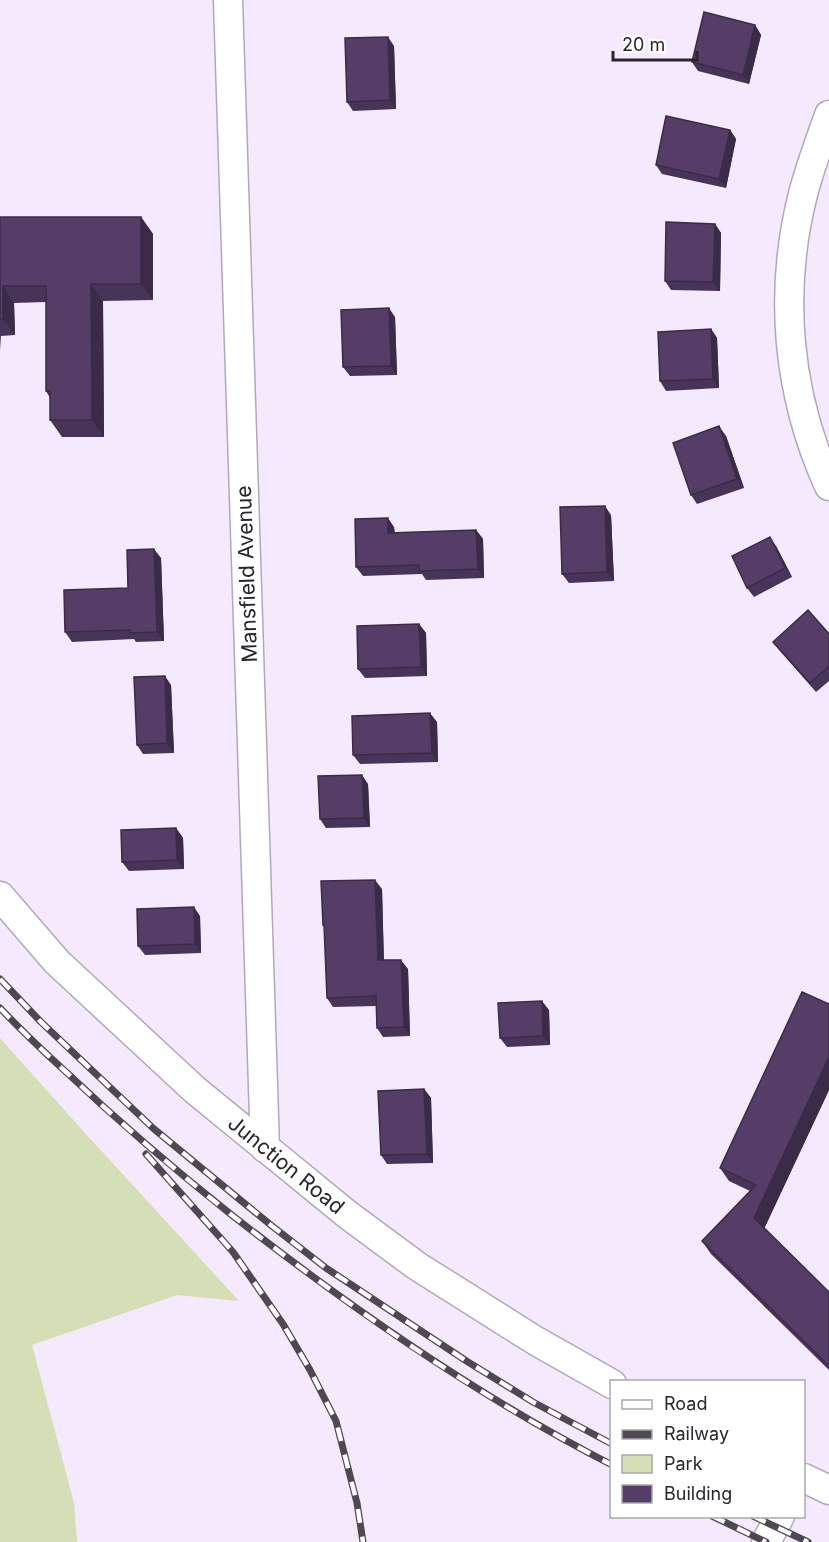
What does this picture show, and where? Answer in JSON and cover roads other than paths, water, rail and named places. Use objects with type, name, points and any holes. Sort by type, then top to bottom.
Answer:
[{"type":"street","name":"Mansfield Avenue","points":[[228,0],[266,1148]]},
{"type":"street","points":[[829,115],[803,195],[792,249],[789,302],[792,357],[801,411],[816,458],[829,486]]},
{"type":"street","name":"Junction Road","points":[[0,896],[57,962],[195,1090],[348,1215],[417,1266],[536,1341],[610,1383]]},
{"type":"street","points":[[805,1478],[829,1490]]},
{"type":"street","points":[[766,1542],[779,1518]]},
{"type":"railway","points":[[0,979],[41,1022],[154,1129],[326,1268],[468,1362],[533,1402],[610,1443]]},
{"type":"railway","points":[[0,1008],[127,1127],[211,1199],[278,1251],[416,1350],[513,1410],[610,1464]]},
{"type":"railway","points":[[146,1154],[233,1252],[283,1324],[310,1370],[336,1421],[357,1503],[363,1542]]},
{"type":"railway","points":[[716,1518],[766,1542]]},
{"type":"railway","points":[[757,1518],[808,1542]]}]
